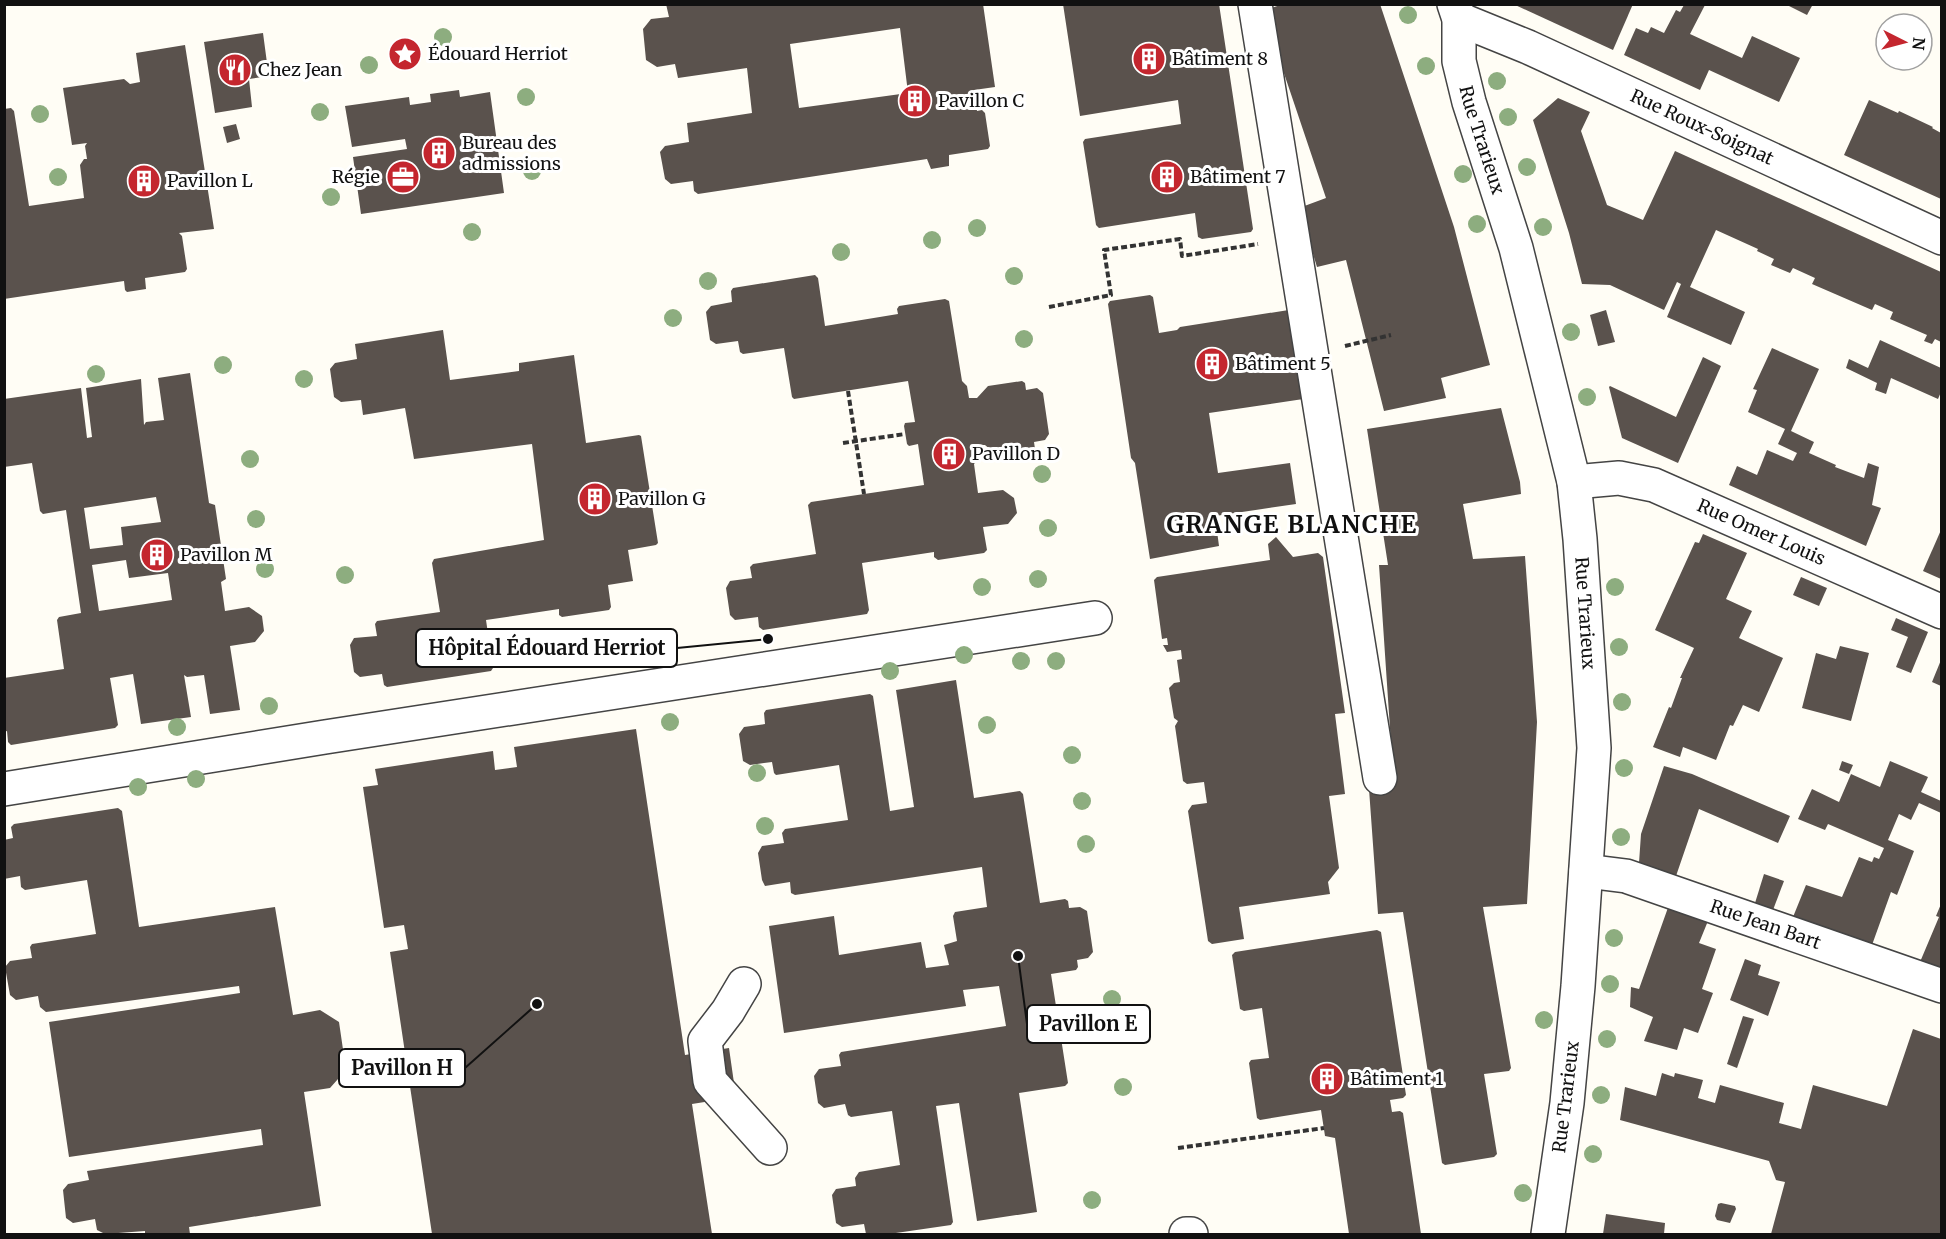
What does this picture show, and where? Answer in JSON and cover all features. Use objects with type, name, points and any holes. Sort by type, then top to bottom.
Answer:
[{"type":"street","points":[[1255,4],[1380,778]]},
{"type":"street","name":"Rue Roux-Soignat","points":[[1456,12],[1528,48],[1941,238]]},
{"type":"street","name":"Rue Trarieux","points":[[1456,12],[1459,61],[1469,102],[1516,248],[1574,482],[1580,539],[1594,748],[1568,1103],[1548,1234]]},
{"type":"street","name":"Rue Omer Louis","points":[[1574,482],[1620,478],[1654,485],[1941,612]]},
{"type":"street","points":[[4,789],[1095,618]]},
{"type":"street","name":"Rue Jean Bart","points":[[1586,871],[1626,876],[1941,986]]},
{"type":"street","points":[[744,984],[728,1011],[705,1041],[710,1081],[770,1148]]},
{"type":"street","points":[[1186,1234],[1191,1234]]},
{"type":"path","points":[[1049,307],[1111,295],[1104,250],[1180,239],[1182,256],[1293,239]]},
{"type":"path","points":[[1312,353],[1391,335]]},
{"type":"path","points":[[848,390],[864,494]]},
{"type":"path","points":[[843,443],[905,434]]},
{"type":"path","points":[[1178,1148],[1324,1128]]},
{"type":"building","name":"Pavillon C","points":[[666,4],[983,4],[995,87],[974,90],[977,111],[982,110],[985,113],[990,146],[988,149],[949,155],[949,166],[931,169],[927,159],[698,194],[694,191],[693,181],[671,184],[665,179],[660,152],[665,146],[689,142],[687,123],[752,113],[747,68],[678,78],[675,64],[657,67],[646,60],[643,29],[651,19],[669,17]],"holes":[[[900,28],[908,93],[799,108],[790,44]]]},
{"type":"building","points":[[1063,4],[1219,4],[1253,229],[1251,232],[1202,239],[1198,237],[1195,213],[1099,228],[1096,225],[1083,142],[1085,139],[1181,124],[1178,100],[1080,116]]},
{"type":"building","points":[[1283,4],[1380,4],[1454,227],[1490,365],[1441,378],[1446,398],[1384,411],[1346,260],[1317,267],[1299,208],[1326,198],[1263,11]]},
{"type":"building","points":[[1513,4],[1633,4],[1613,50]]},
{"type":"building","points":[[1785,4],[1813,4],[1807,15]]},
{"type":"building","points":[[1684,5],[1705,5],[1690,34],[1742,58],[1752,36],[1800,58],[1779,102],[1709,70],[1700,90],[1624,55],[1636,28],[1648,33],[1651,27],[1664,33],[1676,10],[1680,12]]},
{"type":"building","name":"Chez Jean","points":[[263,33],[267,63],[260,64],[262,77],[249,79],[252,107],[215,113],[204,42]]},
{"type":"building","name":"Pavillon L","points":[[185,45],[214,229],[179,233],[182,236],[187,269],[185,272],[145,278],[146,289],[127,292],[124,281],[4,299],[4,109],[11,108],[14,111],[29,206],[84,198],[80,165],[84,159],[87,159],[85,146],[87,143],[72,145],[63,88],[124,79],[130,84],[140,82],[136,53]]},
{"type":"building","name":"Bureau des admissions","points":[[459,90],[460,97],[490,92],[504,193],[361,214],[353,157],[407,149],[405,139],[352,147],[345,106],[409,97],[410,105],[431,102],[430,94]]},
{"type":"building","points":[[1558,98],[1590,112],[1581,131],[1607,205],[1643,220],[1675,151],[1941,272],[1941,342],[1935,339],[1932,344],[1924,341],[1927,335],[1890,319],[1893,312],[1875,304],[1872,310],[1812,284],[1815,278],[1793,268],[1790,273],[1771,265],[1774,259],[1716,230],[1690,287],[1745,312],[1731,345],[1667,317],[1681,284],[1677,282],[1664,310],[1610,285],[1582,284],[1569,233],[1533,120]]},
{"type":"building","points":[[1869,100],[1898,113],[1899,111],[1941,133],[1941,199],[1844,155]]},
{"type":"building","points":[[236,124],[240,139],[227,143],[223,127]]},
{"type":"building","name":"Pavillon D","points":[[815,275],[818,278],[825,326],[898,314],[899,306],[945,299],[949,301],[962,381],[967,386],[969,398],[977,398],[988,386],[1022,381],[1025,383],[1026,390],[1037,388],[1043,393],[1049,434],[1045,440],[1034,442],[1033,452],[999,457],[985,445],[976,445],[979,458],[974,464],[978,493],[1003,490],[1014,498],[1017,513],[1008,524],[983,527],[987,550],[984,553],[938,560],[934,557],[934,552],[862,563],[869,610],[867,614],[763,630],[759,627],[758,617],[735,620],[730,615],[726,588],[730,581],[752,578],[750,567],[753,564],[816,554],[808,505],[811,502],[924,485],[918,444],[909,446],[907,444],[904,426],[905,423],[915,422],[908,381],[794,399],[784,348],[743,354],[740,352],[738,341],[716,344],[710,340],[706,312],[711,306],[732,302],[733,288]]},
{"type":"building","name":"Bâtiment 5","points":[[1150,295],[1153,297],[1159,333],[1177,330],[1180,327],[1295,309],[1310,398],[1209,413],[1218,473],[1290,463],[1296,504],[1215,516],[1219,546],[1150,559],[1135,463],[1131,458],[1108,304],[1110,301]]},
{"type":"building","points":[[1606,310],[1615,342],[1598,346],[1590,315]]},
{"type":"building","name":"Pavillon G","points":[[443,330],[450,380],[519,371],[519,363],[574,355],[586,443],[641,436],[658,543],[628,550],[633,581],[608,585],[611,607],[609,610],[562,617],[559,615],[559,609],[486,620],[493,668],[491,671],[387,687],[384,685],[382,674],[360,677],[354,672],[350,645],[354,638],[377,636],[375,624],[377,621],[440,612],[432,563],[434,559],[544,540],[532,444],[414,459],[405,408],[363,415],[361,400],[341,402],[334,397],[330,369],[335,363],[357,359],[355,344]]},
{"type":"building","points":[[1880,340],[1941,368],[1941,392],[1938,399],[1891,378],[1886,394],[1875,390],[1877,383],[1846,368],[1849,359],[1868,368]]},
{"type":"building","points":[[1772,348],[1819,369],[1791,431],[1814,442],[1809,453],[1836,465],[1835,467],[1864,478],[1868,463],[1879,467],[1872,505],[1881,508],[1866,546],[1729,485],[1737,466],[1757,475],[1767,450],[1793,461],[1797,453],[1778,444],[1785,429],[1748,412],[1757,390],[1753,389]]},
{"type":"building","points":[[1703,357],[1721,366],[1678,463],[1622,438],[1610,386],[1676,417]]},
{"type":"building","name":"Pavillon M","points":[[190,373],[209,503],[215,505],[226,579],[221,582],[225,611],[249,607],[262,616],[264,631],[255,642],[230,646],[240,710],[210,714],[204,675],[187,677],[184,675],[191,717],[141,724],[133,674],[110,678],[118,725],[115,728],[11,745],[8,742],[7,731],[4,732],[4,678],[64,669],[57,620],[59,617],[81,613],[66,510],[43,514],[40,511],[32,463],[4,467],[4,399],[81,388],[87,438],[92,437],[86,388],[141,379],[144,425],[146,422],[164,420],[158,378]],"holes":[[[156,497],[161,522],[121,527],[123,545],[90,549],[84,508]],[[126,560],[129,578],[168,573],[172,600],[99,611],[92,565]]]},
{"type":"building","points":[[1501,408],[1521,494],[1463,504],[1473,559],[1525,556],[1537,722],[1527,904],[1483,907],[1511,1068],[1509,1071],[1484,1074],[1497,1154],[1494,1157],[1445,1165],[1442,1163],[1403,912],[1378,914],[1369,789],[1394,788],[1379,565],[1388,565],[1367,429]]},
{"type":"building","points":[[1941,530],[1941,579],[1923,571]]},
{"type":"building","points":[[1703,534],[1747,553],[1726,599],[1752,611],[1739,638],[1783,658],[1759,712],[1743,705],[1733,726],[1730,725],[1716,760],[1683,747],[1680,757],[1653,747],[1694,648],[1655,630],[1695,542],[1699,543]]},
{"type":"building","points":[[1276,537],[1293,557],[1318,553],[1323,557],[1345,713],[1335,714],[1345,794],[1329,796],[1339,868],[1328,882],[1330,894],[1239,907],[1244,939],[1212,944],[1208,941],[1188,811],[1192,805],[1207,803],[1204,782],[1187,784],[1183,781],[1175,726],[1178,721],[1174,718],[1169,688],[1174,683],[1180,682],[1177,660],[1182,659],[1181,650],[1167,652],[1163,645],[1168,645],[1167,638],[1162,639],[1154,580],[1157,577],[1270,560],[1268,544]]},
{"type":"building","points":[[1801,577],[1827,588],[1819,606],[1793,595]]},
{"type":"building","points":[[1896,618],[1928,632],[1911,673],[1896,667],[1908,637],[1891,630]]},
{"type":"building","points":[[1840,646],[1869,653],[1851,721],[1802,708],[1816,653],[1836,659]]},
{"type":"building","points":[[1941,660],[1941,686],[1932,682]]},
{"type":"building","points":[[956,680],[974,798],[1020,791],[1023,794],[1040,903],[1065,899],[1068,901],[1069,908],[1080,907],[1087,911],[1093,952],[1088,958],[1077,960],[1076,970],[1051,974],[1068,1083],[1065,1086],[1019,1093],[1037,1212],[977,1221],[959,1103],[936,1106],[953,1222],[951,1225],[889,1234],[866,1234],[864,1224],[842,1227],[836,1223],[832,1195],[836,1189],[856,1186],[855,1178],[859,1172],[900,1165],[892,1111],[851,1117],[848,1115],[845,1104],[824,1108],[818,1103],[814,1076],[819,1069],[841,1066],[839,1055],[841,1052],[1006,1026],[999,986],[963,990],[966,1006],[784,1033],[769,926],[834,916],[839,955],[921,942],[926,968],[949,965],[944,945],[957,941],[953,916],[955,912],[987,907],[982,867],[795,895],[791,893],[790,882],[765,886],[758,853],[762,846],[784,843],[782,833],[785,829],[848,820],[839,765],[776,775],[772,762],[750,765],[743,761],[739,734],[744,727],[765,724],[766,710],[870,694],[873,696],[890,811],[914,807],[896,690]]},
{"type":"building","points":[[636,729],[685,1055],[729,1048],[736,1097],[692,1104],[712,1234],[432,1234],[390,952],[408,949],[404,925],[384,928],[363,787],[378,785],[375,769],[493,751],[495,770],[517,767],[514,747]]},
{"type":"building","points":[[1842,761],[1853,765],[1849,774],[1839,770]]},
{"type":"building","points":[[1890,761],[1928,777],[1921,792],[1941,801],[1941,813],[1919,803],[1911,820],[1899,814],[1888,840],[1914,851],[1897,895],[1891,892],[1872,945],[1793,917],[1806,885],[1842,897],[1859,857],[1872,862],[1874,857],[1879,859],[1884,848],[1828,824],[1825,830],[1798,819],[1812,789],[1839,802],[1851,774],[1880,787]]},
{"type":"building","points":[[1664,766],[1692,774],[1790,816],[1778,843],[1699,809],[1676,876],[1639,863],[1641,834]]},
{"type":"building","points":[[118,808],[122,811],[139,927],[275,907],[293,1015],[320,1010],[339,1022],[346,1070],[330,1088],[304,1092],[321,1206],[189,1227],[190,1234],[145,1234],[145,1231],[105,1234],[97,1230],[95,1219],[73,1223],[66,1218],[63,1190],[68,1184],[89,1180],[87,1171],[263,1145],[261,1129],[69,1157],[49,1022],[240,993],[239,986],[46,1012],[40,1007],[38,996],[16,1000],[10,995],[5,967],[10,961],[32,958],[30,947],[32,944],[96,934],[87,880],[25,890],[21,887],[20,876],[4,879],[4,840],[13,838],[11,827],[14,824]]},
{"type":"building","points":[[1764,874],[1784,881],[1773,910],[1755,903]]},
{"type":"building","points":[[1670,902],[1710,916],[1699,943],[1716,949],[1702,989],[1713,993],[1698,1033],[1684,1028],[1677,1050],[1644,1041],[1653,1017],[1630,1007],[1631,987],[1639,989]]},
{"type":"building","points":[[1941,904],[1941,969],[1920,962],[1939,917],[1936,916]]},
{"type":"building","name":"Bâtiment 1","points":[[1377,930],[1381,932],[1406,1095],[1403,1098],[1390,1100],[1392,1112],[1403,1113],[1421,1234],[1349,1234],[1335,1138],[1325,1136],[1321,1110],[1260,1120],[1257,1118],[1249,1063],[1251,1060],[1269,1058],[1262,1008],[1244,1011],[1240,1009],[1232,955],[1235,952]]},
{"type":"building","points":[[1745,959],[1761,965],[1758,975],[1780,982],[1768,1016],[1730,1000]]},
{"type":"building","points":[[1743,1016],[1754,1019],[1737,1068],[1727,1064]]},
{"type":"building","points":[[1913,1029],[1941,1039],[1941,1234],[1771,1234],[1785,1182],[1776,1180],[1769,1161],[1620,1120],[1625,1087],[1656,1096],[1662,1073],[1674,1077],[1675,1073],[1703,1080],[1698,1098],[1715,1103],[1720,1085],[1784,1103],[1779,1123],[1801,1129],[1813,1085],[1887,1106]]},
{"type":"building","points":[[1718,1204],[1735,1206],[1736,1209],[1730,1223],[1717,1220],[1715,1216]]},
{"type":"building","points":[[1606,1214],[1665,1223],[1664,1234],[1603,1234]]},
{"type":"place","name":"Édouard Herriot","points":[[405,54]]},
{"type":"place","name":"Bâtiment 8","points":[[1149,59]]},
{"type":"place","name":"Chez Jean","points":[[235,70]]},
{"type":"place","name":"Pavillon C","points":[[915,101]]},
{"type":"place","name":"Bureau des admissions","points":[[439,153]]},
{"type":"place","name":"Régie","points":[[403,177]]},
{"type":"place","name":"Bâtiment 7","points":[[1167,177]]},
{"type":"place","name":"Pavillon L","points":[[144,181]]},
{"type":"place","name":"Bâtiment 5","points":[[1212,364]]},
{"type":"place","name":"Pavillon D","points":[[949,454]]},
{"type":"place","name":"Pavillon G","points":[[595,499]]},
{"type":"place","name":"Pavillon M","points":[[157,555]]},
{"type":"place","name":"Hôpital Édouard Herriot","points":[[768,639]]},
{"type":"place","name":"Pavillon E","points":[[1018,956]]},
{"type":"place","name":"Pavillon H","points":[[537,1004]]},
{"type":"place","name":"Bâtiment 1","points":[[1327,1079]]},
{"type":"district","name":"GRANGE BLANCHE","points":[[1292,525]]}]
